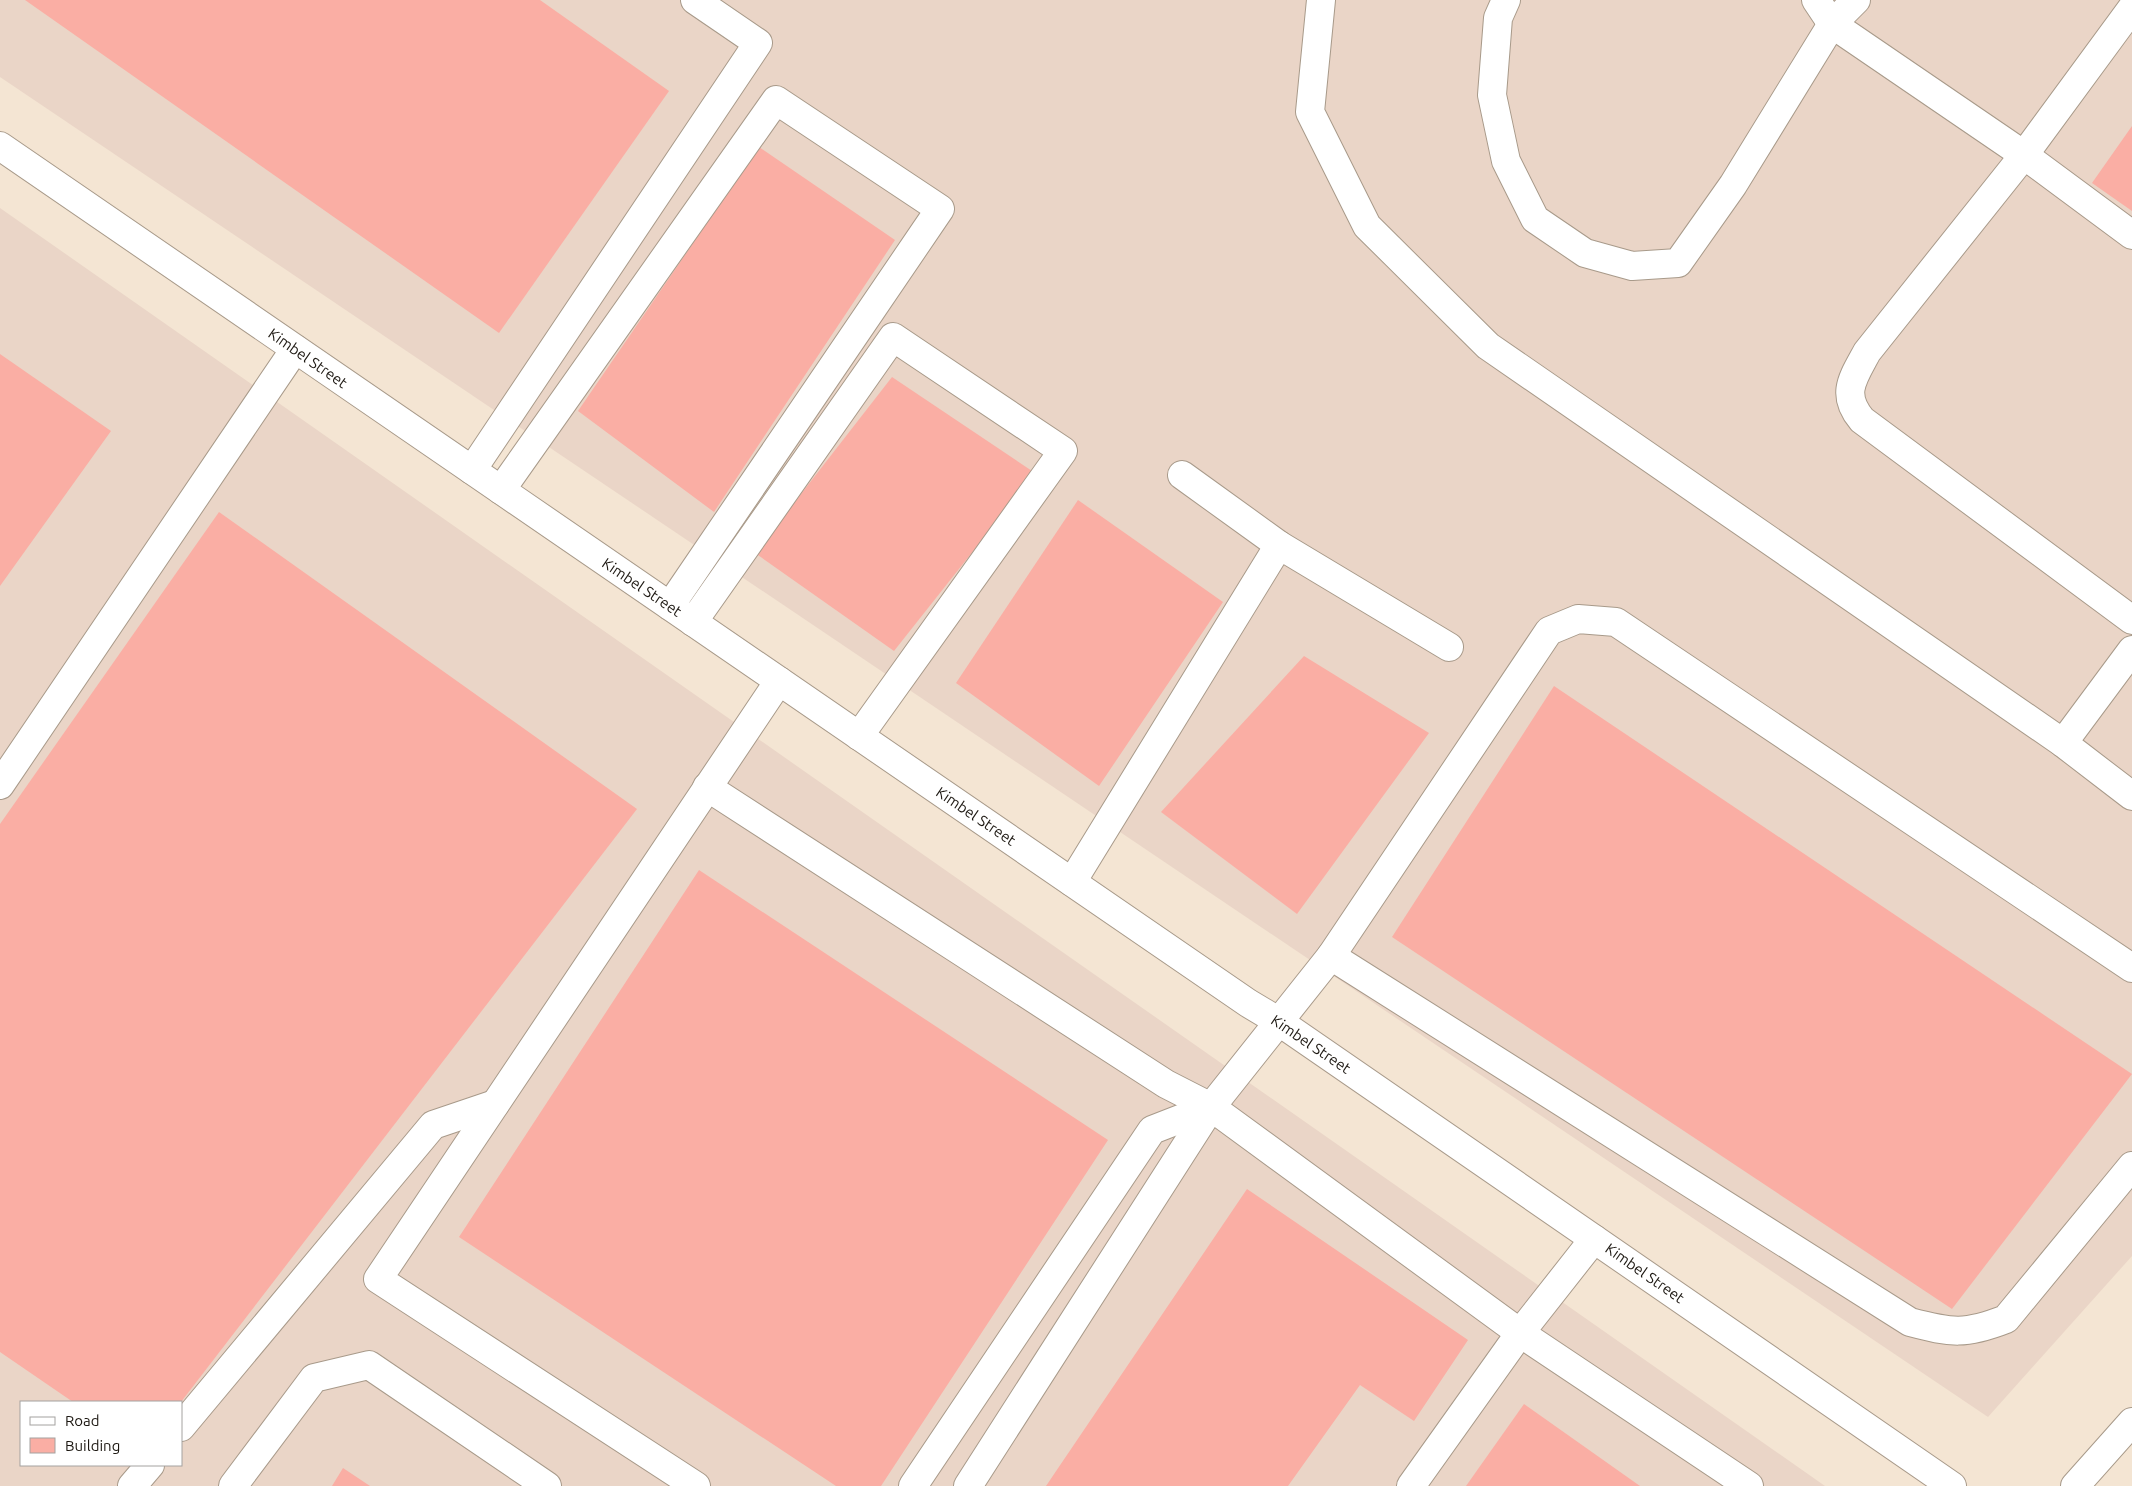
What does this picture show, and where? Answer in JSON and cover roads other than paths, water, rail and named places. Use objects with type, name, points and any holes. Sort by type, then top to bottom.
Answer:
[{"type":"street","points":[[472,470],[758,42],[695,0]]},
{"type":"street","points":[[1322,0],[1310,112],[1367,226],[1488,346],[2063,743],[2132,796]]},
{"type":"street","points":[[1506,0],[1498,18],[1492,94],[1506,161],[1535,219],[1585,253],[1632,266],[1678,263],[1733,185],[1832,24],[1856,0]]},
{"type":"street","points":[[1816,0],[1832,24],[2024,155],[2132,235]]},
{"type":"street","points":[[2132,8],[2024,155],[1866,352],[1849,394],[1852,408],[1862,420],[2132,620]]},
{"type":"street","points":[[501,490],[776,100],[940,209],[670,606]]},
{"type":"street","name":"Kimbel Street","points":[[0,146],[1072,882],[1278,1021],[1952,1486]]},
{"type":"street","points":[[693,622],[893,337],[1063,450],[859,736]]},
{"type":"street","points":[[0,785],[295,349]]},
{"type":"street","points":[[1182,475],[1279,545],[1449,647]]},
{"type":"street","points":[[1072,882],[1279,545]]},
{"type":"street","points":[[968,1486],[1211,1107],[1332,956],[1549,631],[1578,619],[1616,622],[2132,968]]},
{"type":"street","points":[[2063,743],[2132,650]]},
{"type":"street","points":[[696,1486],[378,1279],[779,681]]},
{"type":"street","points":[[707,787],[1166,1084],[1211,1107],[1520,1333],[1749,1486]]},
{"type":"street","points":[[1332,956],[1910,1322],[1943,1331],[1977,1330],[2006,1319],[2132,1166]]},
{"type":"street","points":[[182,1426],[433,1125],[496,1104]]},
{"type":"street","points":[[914,1486],[1152,1130],[1211,1107]]},
{"type":"street","points":[[1411,1486],[1520,1333],[1594,1239]]},
{"type":"street","points":[[234,1486],[314,1378],[368,1365],[548,1486]]},
{"type":"street","points":[[2074,1486],[2132,1422]]},
{"type":"street","points":[[132,1486],[149,1466]]}]
